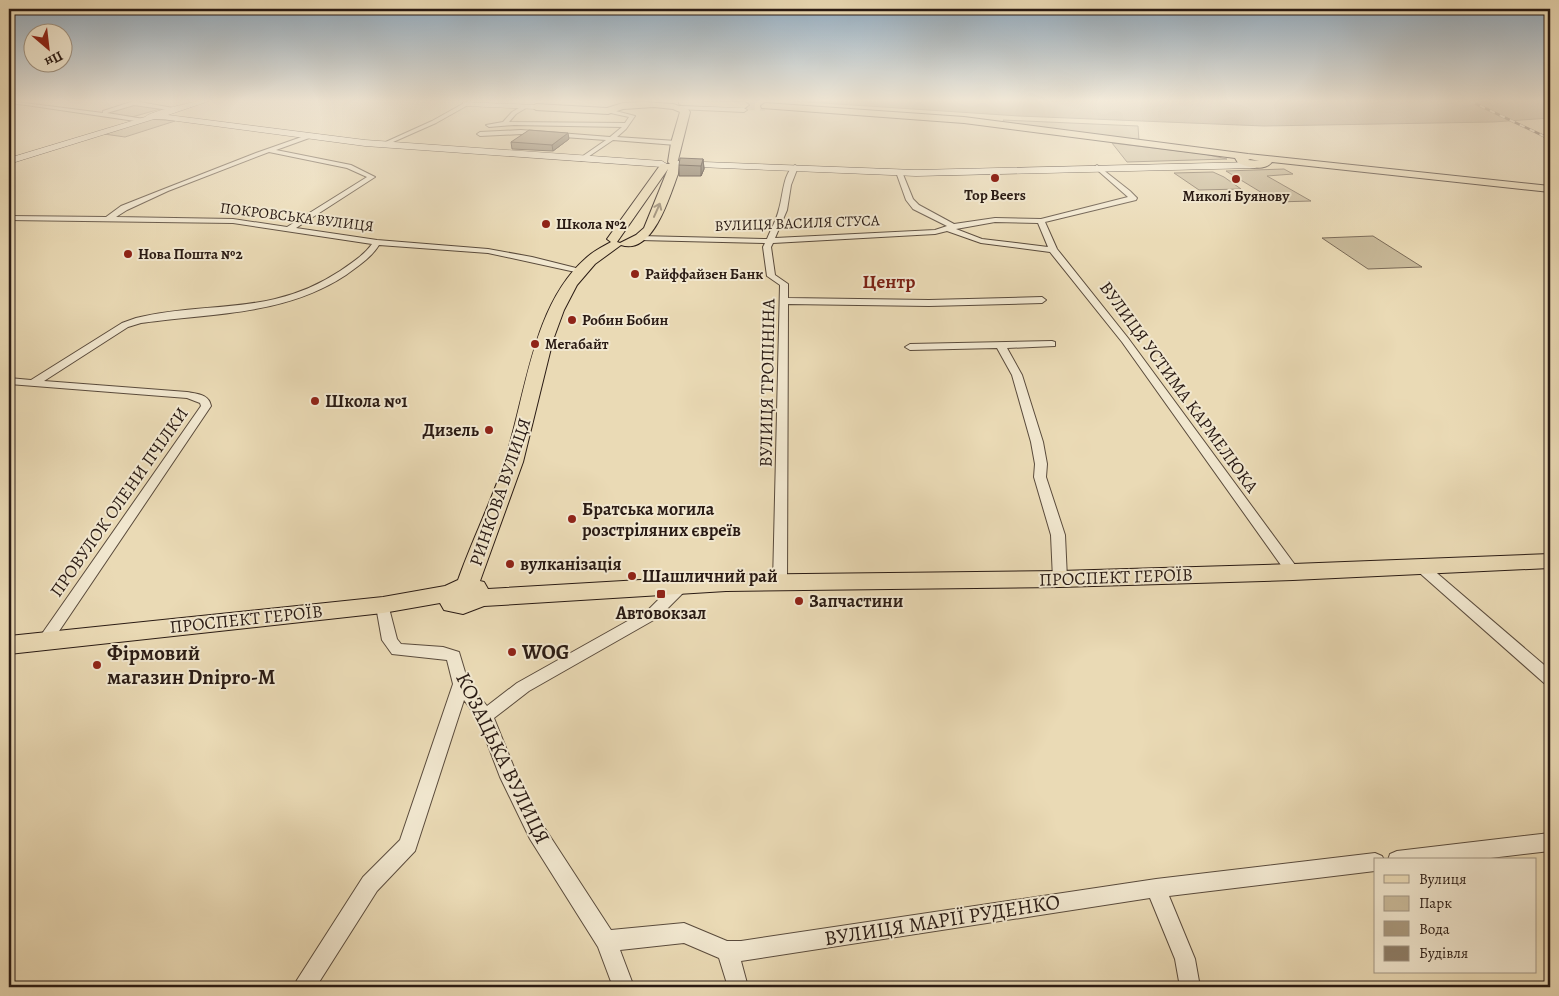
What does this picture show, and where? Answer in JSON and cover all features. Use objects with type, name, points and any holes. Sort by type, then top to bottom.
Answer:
[{"type":"main road","points":[[9,161],[53,147]]},
{"type":"main road","points":[[420,147],[670,164],[899,172],[1098,168],[1260,162],[1344,167],[1550,189]]},
{"type":"main road","name":"РИНКОВА ВУЛИЦЯ","points":[[462,595],[514,460],[548,330],[563,298],[580,270],[606,249],[618,242],[640,238],[649,230],[672,174],[670,164],[672,147]]},
{"type":"main road","points":[[1176,147],[1260,162]]},
{"type":"main road","points":[[1098,168],[1242,159]]},
{"type":"main road","points":[[670,164],[796,166],[899,172]]},
{"type":"main road","name":"РИНКОВА ВУЛИЦЯ","points":[[618,242],[670,164]]},
{"type":"main road","name":"ПРОСПЕКТ ГЕРОЇВ","points":[[9,645],[383,606],[462,595],[682,585],[1060,579],[1293,572],[1419,565],[1550,561]]},
{"type":"main road","name":"ПРОСПЕКТ ГЕРОЇВ","points":[[9,652],[416,609],[462,595]]},
{"type":"street","points":[[108,219],[124,208],[279,147]]},
{"type":"street","points":[[582,158],[599,147]]},
{"type":"street","points":[[269,151],[349,166],[372,176],[287,230]]},
{"type":"street","name":"ВУЛИЦЯ ТРОПІНІНА","points":[[780,583],[784,284],[771,276],[767,247],[783,210],[788,186],[795,167]]},
{"type":"street","name":"ВУЛИЦЯ ВАСИЛЯ СТУСА","points":[[640,238],[771,241],[935,232],[995,220],[1041,221],[1133,198],[1098,168]]},
{"type":"street","points":[[899,172],[910,200],[916,207],[952,228],[981,241],[1053,250]]},
{"type":"street","name":"ПОКРОВСЬКА ВУЛИЦЯ","points":[[9,218],[216,220],[377,242],[488,251],[532,258],[580,270]]},
{"type":"street","name":"ВУЛИЦЯ УСТИМА КАРМЕЛЮКА","points":[[1041,221],[1053,250],[1114,326],[1293,572]]},
{"type":"street","points":[[9,381],[33,383],[125,325],[138,320],[259,306],[302,297],[341,276],[370,252],[377,242]]},
{"type":"street","points":[[784,301],[929,303],[1042,300]]},
{"type":"street","points":[[910,347],[1052,344]]},
{"type":"street","points":[[1000,345],[1017,375],[1026,411],[1035,435],[1041,464],[1040,477],[1058,534],[1060,579]]},
{"type":"street","name":"ПРОВУЛОК ОЛЕНИ ПЧІЛКИ","points":[[33,383],[187,395],[200,398],[205,401],[206,406],[44,642]]},
{"type":"street","points":[[1419,565],[1550,679]]},
{"type":"street","points":[[486,716],[523,687],[654,613],[682,585]]},
{"type":"street","name":"КОЗАЦЬКА ВУЛИЦЯ","points":[[384,612],[390,640],[397,650],[442,653],[454,656],[461,684],[486,716],[508,777],[537,832],[606,941],[623,987]]},
{"type":"street","points":[[304,987],[370,884],[408,845],[461,684]]},
{"type":"street","points":[[1414,858],[1550,842]]},
{"type":"street","name":"ВУЛИЦЯ МАРІЇ РУДЕНКО","points":[[727,950],[742,951],[1156,888],[1374,862]]},
{"type":"street","points":[[1156,888],[1185,959],[1190,987]]},
{"type":"street","points":[[606,941],[684,933],[727,950],[738,987]]},
{"type":"green space","points":[[1116,147],[1149,147],[1204,154],[1227,159],[1127,162]]},
{"type":"green space","points":[[1284,169],[1293,174],[1267,176],[1311,201],[1277,202],[1226,171]]},
{"type":"green space","points":[[1213,172],[1241,189],[1199,190],[1174,173]]},
{"type":"green space","points":[[1373,236],[1422,267],[1368,269],[1322,238]]},
{"type":"building","points":[[680,158],[703,159],[701,166],[679,165]]},
{"type":"place","name":"Top Beers","points":[[995,178]]},
{"type":"place","name":"Миколі Буянову","points":[[1236,179]]},
{"type":"place","name":"Школа №2","points":[[546,224]]},
{"type":"place","name":"Нова Пошта №2","points":[[128,254]]},
{"type":"place","name":"Райффайзен Банк","points":[[635,274]]},
{"type":"place","name":"Робин Бобин","points":[[572,320]]},
{"type":"place","name":"Мегабайт","points":[[535,344]]},
{"type":"place","name":"Школа №1","points":[[315,401]]},
{"type":"place","name":"Дизель","points":[[489,430]]},
{"type":"place","name":"Братська могила розстріляних євреїв","points":[[572,519]]},
{"type":"place","name":"вулканізація","points":[[510,564]]},
{"type":"place","name":"Шашличний рай","points":[[632,576]]},
{"type":"place","name":"Автовокзал","points":[[661,594]]},
{"type":"place","name":"Запчастини","points":[[799,601]]},
{"type":"place","name":"WOG","points":[[512,652]]},
{"type":"place","name":"Фірмовий магазин Dnipro-M","points":[[97,665]]},
{"type":"district","name":"Центр","points":[[889,281]]}]
